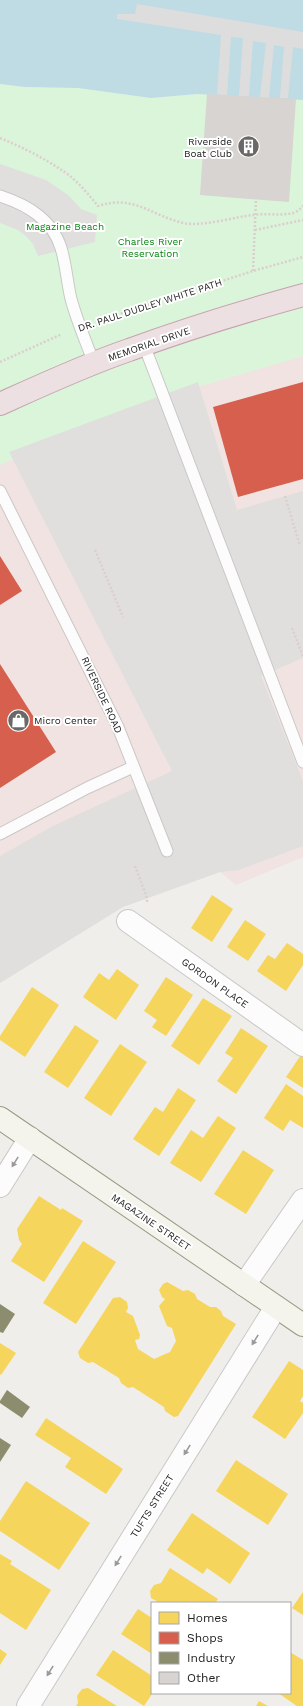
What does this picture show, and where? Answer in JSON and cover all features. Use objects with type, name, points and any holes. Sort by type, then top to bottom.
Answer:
[{"type":"highway","name":"MEMORIAL DRIVE","points":[[0,404],[94,363],[144,345],[303,295]]},
{"type":"street","name":"GORDON PLACE","points":[[128,921],[303,1045]]},
{"type":"street","name":"MAGAZINE STREET","points":[[0,1118],[303,1325]]},
{"type":"street","points":[[0,1186],[30,1138]]},
{"type":"street","points":[[244,1285],[303,1200]]},
{"type":"street","name":"TUFTS STREET","points":[[28,1706],[276,1307]]},
{"type":"lane","points":[[0,196],[29,209],[42,218],[54,231],[61,248],[70,295],[94,363]]},
{"type":"lane","points":[[144,345],[303,762]]},
{"type":"lane","name":"RIVERSIDE ROAD","points":[[0,491],[118,727],[167,851]]},
{"type":"lane","points":[[0,834],[87,788],[134,767]]},
{"type":"path","points":[[0,138],[26,149],[64,172],[84,189],[98,206],[107,203],[132,203],[184,224],[211,222],[255,214],[276,215],[295,213],[303,206],[303,203]]},
{"type":"path","points":[[253,271],[256,199]]},
{"type":"path","points":[[255,230],[303,220]]},
{"type":"path","name":"DR. PAUL DUDLEY WHITE PATH","points":[[0,362],[81,327],[253,271],[303,257]]},
{"type":"path","points":[[285,496],[300,546]]},
{"type":"path","points":[[95,550],[123,617]]},
{"type":"path","points":[[292,628],[303,656]]},
{"type":"path","points":[[135,866],[147,898]]},
{"type":"shaded area","points":[[0,164],[46,180],[68,195],[81,209],[97,215],[95,242],[38,256],[33,244],[26,236],[18,230],[0,223]]},
{"type":"shaded area","points":[[303,356],[303,857],[236,885],[220,872],[123,907],[0,983],[0,465],[52,441],[162,397]]},
{"type":"shaded area","points":[[198,382],[237,510],[303,491],[303,658],[261,676],[303,781],[303,846],[239,870],[220,872],[123,907],[0,983],[0,856],[53,826],[172,771],[9,452]]},
{"type":"green space","name":"Charles River Reservation","points":[[0,84],[25,87],[78,88],[151,98],[197,94],[303,100],[303,356],[162,397],[52,441],[0,465]]},
{"type":"water","points":[[0,0],[303,0],[303,100],[197,94],[151,98],[78,88],[25,87],[0,84]]},
{"type":"pier","points":[[137,4],[303,32],[303,49],[293,47],[288,98],[280,98],[284,47],[274,45],[269,98],[260,97],[266,43],[253,41],[249,96],[239,96],[243,38],[231,37],[227,96],[217,94],[221,35],[117,19],[117,14],[135,14]]},
{"type":"building: Homes","points":[[212,895],[233,909],[212,942],[191,928]]},
{"type":"building: Homes","points":[[245,920],[266,934],[248,961],[227,947]]},
{"type":"building: Homes","points":[[287,943],[303,954],[303,965],[286,991],[257,971],[268,955],[275,959]]},
{"type":"building: Homes","points":[[117,969],[139,985],[116,1020],[83,997],[99,973],[109,980]]},
{"type":"building: Homes","points":[[166,977],[193,995],[166,1036],[152,1027],[157,1020],[144,1011]]},
{"type":"building: Homes","points":[[32,987],[59,1005],[25,1057],[0,1040],[0,1036]]},
{"type":"building: Homes","points":[[203,998],[232,1016],[199,1065],[171,1046]]},
{"type":"building: Homes","points":[[75,1025],[99,1041],[68,1088],[44,1072]]},
{"type":"building: Homes","points":[[241,1028],[268,1046],[236,1094],[217,1081],[233,1058],[225,1053]]},
{"type":"building: Homes","points":[[120,1044],[147,1062],[111,1116],[84,1098]]},
{"type":"building: Homes","points":[[303,1052],[303,1088],[286,1077]]},
{"type":"building: Homes","points":[[286,1084],[303,1096],[303,1128],[290,1120],[283,1131],[264,1118]]},
{"type":"building: Homes","points":[[178,1088],[196,1100],[159,1156],[133,1139],[155,1107],[163,1112]]},
{"type":"building: Homes","points":[[218,1116],[236,1128],[201,1182],[170,1163],[191,1130],[203,1138]]},
{"type":"building: Homes","points":[[243,1150],[274,1170],[246,1214],[214,1194]]},
{"type":"building: Homes","points":[[39,1196],[61,1210],[62,1208],[83,1221],[44,1282],[11,1261],[22,1244],[19,1240],[17,1229]]},
{"type":"building: Homes","points":[[83,1241],[116,1262],[76,1324],[43,1303]]},
{"type":"building: Homes","points":[[167,1282],[183,1291],[188,1290],[195,1294],[197,1299],[210,1307],[216,1307],[221,1311],[223,1316],[236,1324],[178,1416],[174,1417],[165,1411],[164,1407],[133,1387],[128,1388],[121,1383],[119,1378],[93,1362],[88,1363],[80,1358],[78,1352],[113,1298],[120,1297],[127,1302],[128,1308],[126,1312],[133,1316],[140,1335],[139,1339],[135,1340],[138,1349],[154,1359],[170,1352],[176,1341],[172,1328],[167,1326],[159,1306],[165,1299],[162,1297],[159,1290],[163,1284]]},
{"type":"building: Homes","points":[[0,1343],[16,1353],[1,1375],[0,1374]]},
{"type":"building: Homes","points":[[289,1361],[303,1370],[303,1396],[300,1401],[303,1403],[303,1413],[285,1439],[252,1417]]},
{"type":"building: Homes","points":[[46,1418],[123,1469],[106,1494],[65,1467],[71,1458],[35,1435]]},
{"type":"building: Homes","points":[[236,1460],[288,1494],[268,1525],[216,1491]]},
{"type":"building: Homes","points":[[26,1481],[90,1523],[59,1570],[0,1531],[0,1521]]},
{"type":"building: Homes","points":[[192,1513],[250,1553],[230,1584],[207,1568],[203,1574],[167,1550]]},
{"type":"building: Homes","points":[[0,1554],[12,1561],[10,1564],[51,1590],[26,1630],[0,1613]]},
{"type":"building: Homes","points":[[170,1568],[218,1599],[216,1602],[158,1602],[151,1598],[150,1591],[154,1585],[161,1583]]},
{"type":"building: Homes","points":[[303,1592],[303,1615],[292,1608]]},
{"type":"building: Homes","points":[[138,1609],[151,1617],[151,1653],[121,1634]]},
{"type":"building: Homes","points":[[0,1649],[7,1654],[0,1665]]},
{"type":"building: Homes","points":[[113,1650],[151,1675],[152,1694],[144,1706],[96,1675]]},
{"type":"building: Homes","points":[[291,1653],[303,1660],[303,1706],[297,1706],[279,1694],[291,1694]]},
{"type":"building: Homes","points":[[88,1688],[117,1706],[76,1706],[78,1703],[77,1696],[82,1689]]},
{"type":"building: Homes","points":[[259,1701],[268,1706],[256,1706]]},
{"type":"building: Shops","points":[[303,382],[303,479],[238,497],[213,407]]},
{"type":"building: Shops","points":[[0,556],[22,591],[0,605]]},
{"type":"building: Shops","name":"Micro Center","points":[[0,664],[56,752],[0,788]]},
{"type":"building: Industry","points":[[0,1304],[15,1314],[3,1333],[0,1332]]},
{"type":"building: Industry","points":[[7,1390],[30,1407],[22,1418],[0,1403]]},
{"type":"building: Industry","points":[[0,1438],[11,1445],[0,1462]]},
{"type":"building: Other","name":"Riverside Boat Club","points":[[207,94],[296,99],[289,202],[200,195]]},
{"type":"place","name":"Riverside Boat Club","points":[[248,147]]},
{"type":"place","name":"Micro Center","points":[[18,720]]},
{"type":"park label","name":"Magazine Beach","points":[[65,226]]}]
